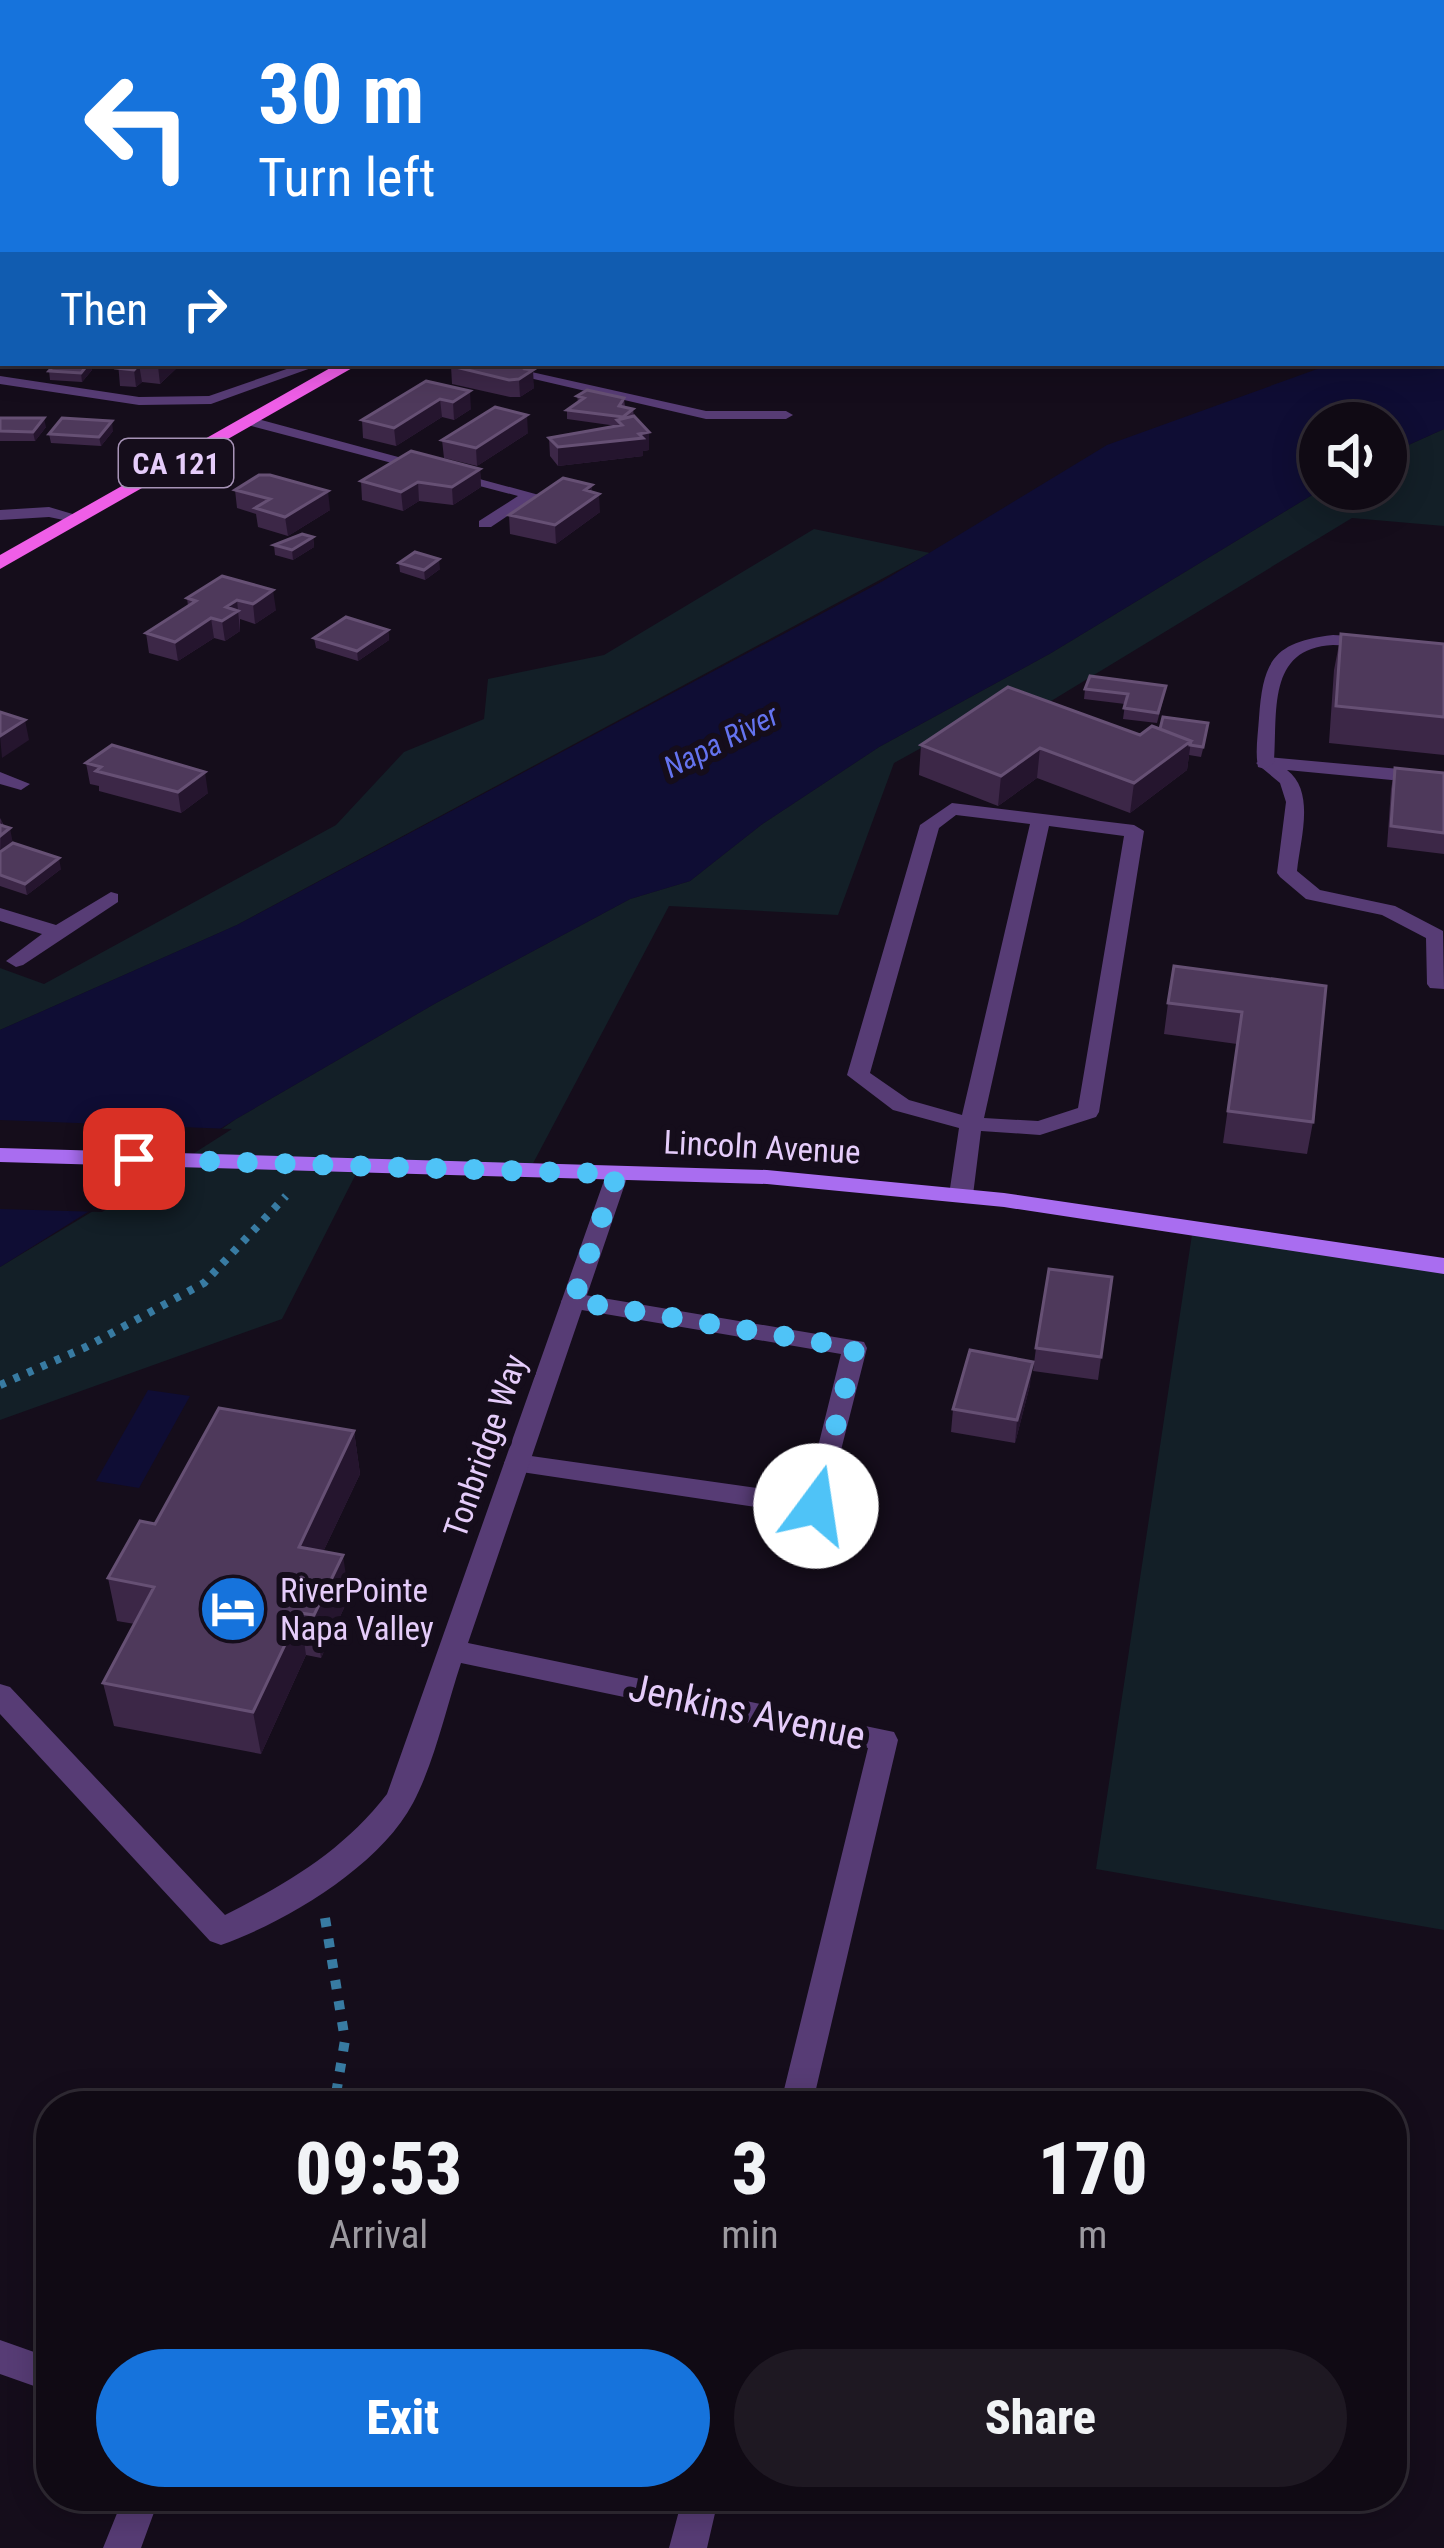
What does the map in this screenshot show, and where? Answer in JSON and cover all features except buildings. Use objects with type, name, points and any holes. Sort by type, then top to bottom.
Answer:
[{"type":"main road","name":"CA 121","points":[[0,563],[346,366]]},
{"type":"main road","name":"Lincoln Avenue","points":[[0,1155],[767,1178],[961,1195],[1444,1266]]},
{"type":"street","points":[[0,380],[139,401],[211,400],[311,366]]},
{"type":"street","points":[[486,366],[706,415],[786,415]]},
{"type":"street","points":[[249,421],[395,466],[531,495],[485,524]]},
{"type":"street","points":[[0,499],[43,504],[49,512]]},
{"type":"street","points":[[0,515],[49,512],[78,518]]},
{"type":"street","points":[[1264,763],[1275,663],[1292,645],[1337,639],[1380,643]]},
{"type":"street","points":[[1264,763],[1444,779]]},
{"type":"street","points":[[1264,763],[1289,782],[1295,802],[1287,873],[1313,895],[1388,910],[1436,935],[1437,985]]},
{"type":"street","points":[[0,778],[21,784]]},
{"type":"street","points":[[952,809],[1134,831],[1088,1112],[1040,1127],[971,1124],[901,1105],[858,1076],[930,825],[952,809]]},
{"type":"street","points":[[961,1195],[971,1124],[1041,820]]},
{"type":"street","points":[[16,961],[110,898]]},
{"type":"street","points":[[0,914],[59,933]]},
{"type":"street","name":"Tonbridge Way","points":[[0,1695],[220,1932],[320,1881],[371,1841],[400,1799],[617,1174]]},
{"type":"street","points":[[517,1463],[816,1506],[855,1348],[573,1301]]},
{"type":"street","name":"Jenkins Avenue","points":[[452,1650],[884,1740],[800,2091]]},
{"type":"street","points":[[0,2356],[36,2369]]},
{"type":"street","points":[[122,2548],[136,2511]]},
{"type":"street","points":[[688,2548],[697,2511]]},
{"type":"path","points":[[0,1385],[86,1347],[204,1283],[316,1165]]},
{"type":"path","points":[[320,1881],[345,2041],[337,2091]]},
{"type":"shaded area","points":[[1444,429],[1444,526],[1352,518],[1033,712],[997,706],[894,763],[838,915],[669,906],[529,1171],[360,1166],[282,1319],[0,1420],[0,1267],[178,1160],[236,1119],[436,1003],[630,899],[690,881],[761,825],[879,747],[1051,653],[1299,503],[1299,510],[1407,510],[1407,446]]},
{"type":"shaded area","points":[[814,529],[930,553],[237,925],[0,1030],[0,968],[44,984],[336,825],[404,752],[484,719],[488,679],[604,655]]},
{"type":"shaded area","points":[[1193,1228],[1444,1266],[1444,1930],[1096,1869]]},
{"type":"water","name":"Napa River","points":[[1326,366],[1444,366],[1444,429],[1407,446],[1407,402],[1299,402],[1299,503],[1051,653],[879,747],[761,825],[690,881],[630,899],[436,1003],[236,1119],[0,1267],[0,1030],[237,925],[883,581],[1107,445]]},
{"type":"water","points":[[148,1390],[190,1396],[139,1488],[96,1481]]},
{"type":"pier","points":[[0,1120],[232,1129],[102,1212],[0,1209]]},
{"type":"place","name":"RiverPointe Napa Valley","points":[[233,1609]]},
{"type":"route","points":[[134,1159],[617,1174],[573,1301],[855,1348],[816,1506]]}]
